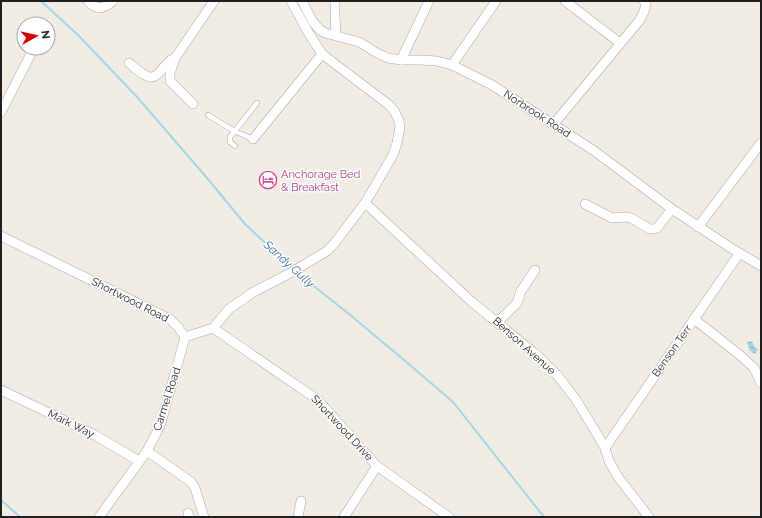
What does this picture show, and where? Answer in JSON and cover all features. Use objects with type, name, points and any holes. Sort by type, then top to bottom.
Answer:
[{"type":"street","points":[[88,1],[97,8],[102,8],[113,1]]},
{"type":"street","points":[[193,104],[170,81],[170,73],[175,58],[214,1]]},
{"type":"street","points":[[184,337],[213,328],[229,309],[252,293],[292,272],[327,251],[365,203],[393,154],[400,127],[395,112],[389,105],[322,54],[291,1]]},
{"type":"street","name":"Norbrook Road","points":[[302,1],[313,22],[325,33],[359,42],[388,58],[452,64],[492,85],[593,150],[672,209],[739,254],[761,266]]},
{"type":"street","points":[[335,1],[336,36]]},
{"type":"street","points":[[401,60],[429,1]]},
{"type":"street","points":[[452,64],[496,1]]},
{"type":"street","points":[[565,1],[620,43]]},
{"type":"street","points":[[553,125],[638,21],[644,12],[646,3],[644,1]]},
{"type":"street","points":[[253,139],[322,54]]},
{"type":"street","points":[[1,112],[30,56]]},
{"type":"street","points":[[129,63],[150,78],[159,73],[170,60],[175,58]]},
{"type":"street","points":[[698,226],[761,143]]},
{"type":"street","name":"Benson Avenue","points":[[365,203],[472,302],[538,356],[557,376],[575,398],[605,448],[609,461],[618,477],[649,517]]},
{"type":"street","points":[[585,204],[612,218],[631,218],[650,229],[657,228],[672,209]]},
{"type":"street","name":"Shortwood Road","points":[[1,236],[170,319],[178,327],[184,337]]},
{"type":"street","name":"Benson Terr","points":[[605,448],[739,254]]},
{"type":"street","points":[[497,323],[517,303],[521,291],[535,270]]},
{"type":"street","points":[[694,319],[754,368],[761,383]]},
{"type":"street","name":"Shortwood Drive","points":[[213,328],[318,400],[377,466],[447,516]]},
{"type":"street","name":"Carmel Road","points":[[99,517],[147,451],[160,426],[184,337]]},
{"type":"street","name":"Mark Way","points":[[1,390],[93,434],[139,462]]},
{"type":"street","points":[[147,451],[191,482],[195,488],[204,517]]},
{"type":"street","points":[[344,517],[377,466]]},
{"type":"street","points":[[298,517],[301,501]]},
{"type":"lane","points":[[236,146],[230,142],[230,137],[257,103]]},
{"type":"lane","points":[[208,115],[234,131],[253,139]]},
{"type":"water","points":[[752,341],[754,347],[758,349],[755,354],[750,351],[747,342]]},
{"type":"waterway","name":"Sandy Gully","points":[[41,1],[78,35],[138,98],[245,224],[293,269]]},
{"type":"waterway","name":"Sandy Gully","points":[[296,272],[349,314],[453,402],[544,517]]},
{"type":"waterway","points":[[1,500],[20,517]]},
{"type":"place","name":"Anchorage Bed & Breakfast","points":[[268,180]]}]
